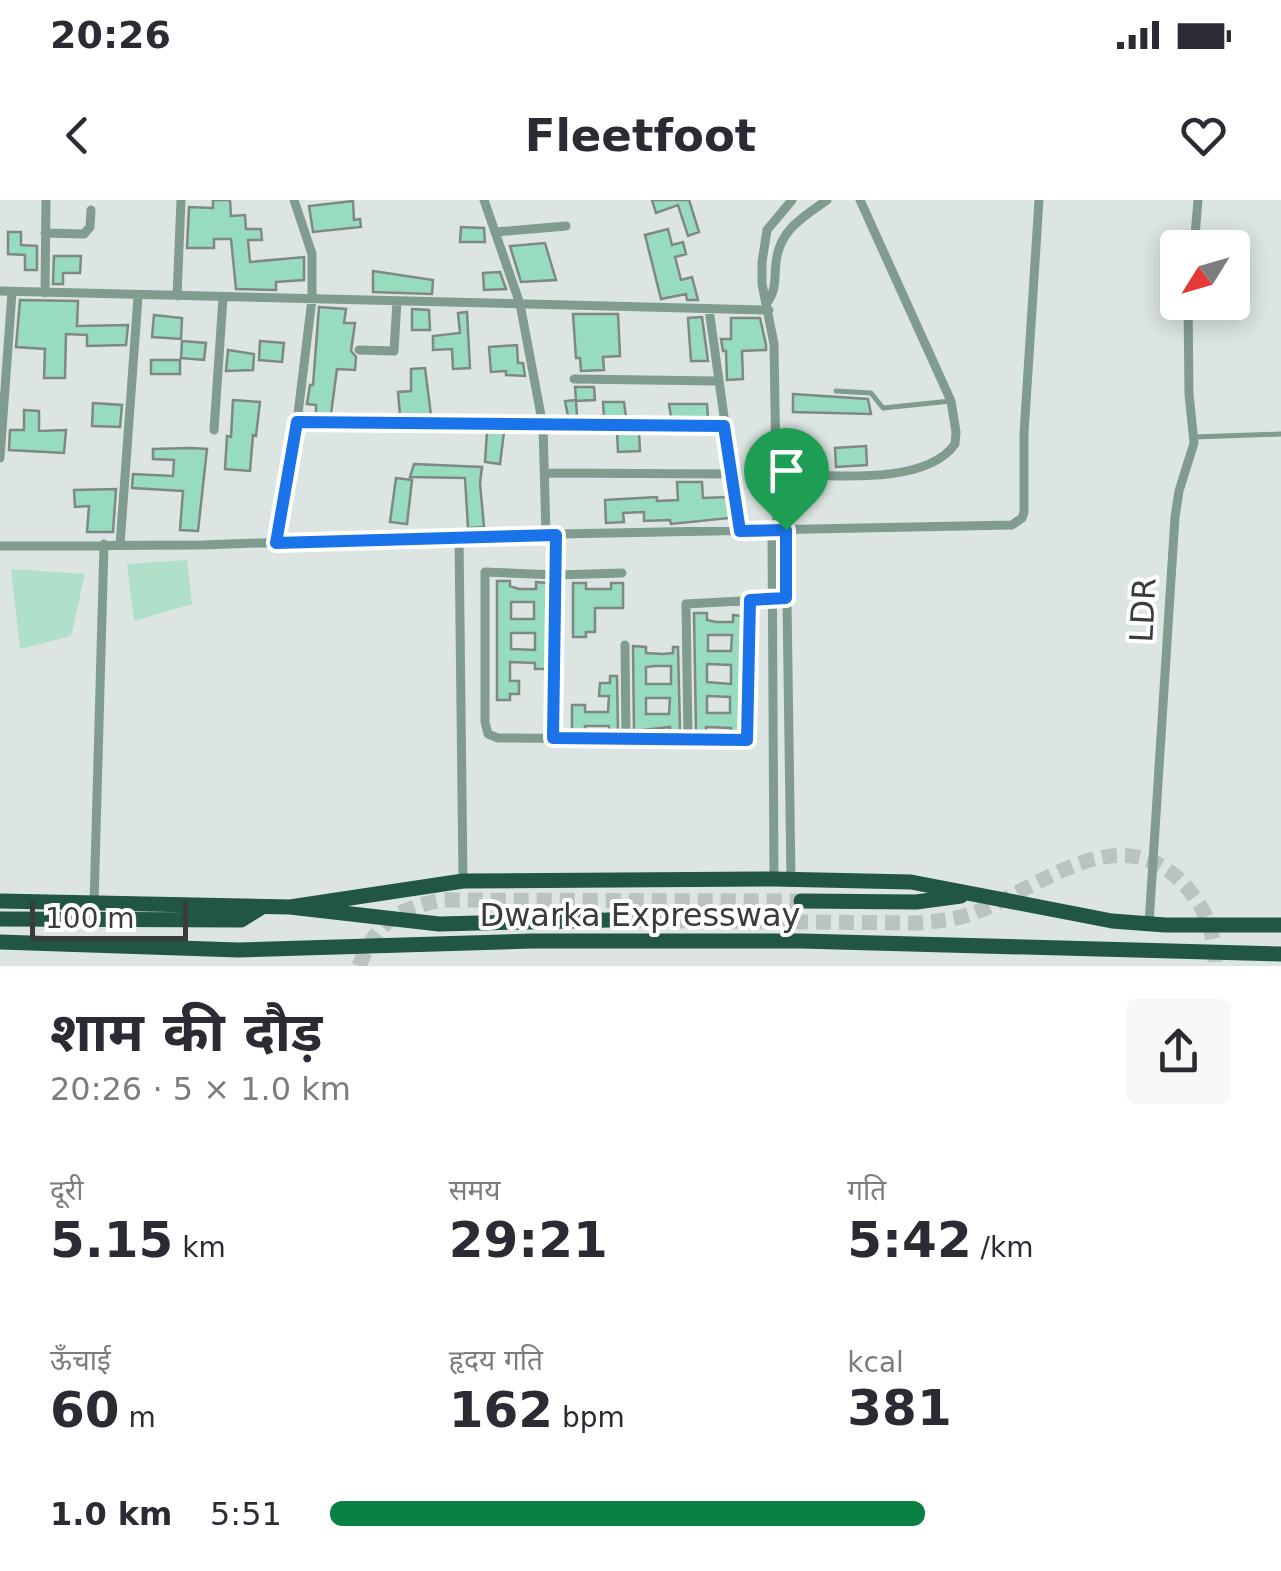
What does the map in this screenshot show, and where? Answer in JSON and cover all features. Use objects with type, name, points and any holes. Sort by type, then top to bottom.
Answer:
[{"type":"highway","points":[[290,906],[463,881],[911,882],[1098,919],[1150,924],[1281,925]]},
{"type":"highway","points":[[801,901],[916,902],[974,894]]},
{"type":"highway","points":[[0,901],[290,906],[439,924],[609,920]]},
{"type":"highway","points":[[0,919],[241,920],[263,906]]},
{"type":"highway","name":"Dwarka Expressway","points":[[0,942],[240,950],[532,941],[801,942],[1281,954]]},
{"type":"street","points":[[44,292],[46,200]]},
{"type":"street","points":[[177,296],[181,200]]},
{"type":"street","points":[[276,543],[297,422],[312,299],[312,254],[294,200]]},
{"type":"street","points":[[484,200],[520,304],[543,426],[544,473],[557,576],[553,738]]},
{"type":"street","points":[[782,880],[786,598],[778,530],[774,344],[762,284],[764,238],[774,219],[792,200]]},
{"type":"street","points":[[768,306],[776,287],[778,248],[786,233],[827,200]]},
{"type":"street","points":[[776,474],[909,471],[931,465],[954,444],[956,432],[950,401],[860,200]]},
{"type":"street","points":[[0,546],[1004,525],[1022,518],[1039,200]]},
{"type":"street","points":[[1196,230],[1198,200]]},
{"type":"street","points":[[45,234],[84,234],[90,227],[91,210]]},
{"type":"street","points":[[495,232],[566,226]]},
{"type":"street","points":[[0,291],[709,309],[768,306]]},
{"type":"street","points":[[0,458],[12,292]]},
{"type":"street","points":[[120,545],[138,297]]},
{"type":"street","points":[[214,430],[223,298]]},
{"type":"street","points":[[359,350],[394,351],[397,301]]},
{"type":"street","points":[[709,309],[740,531]]},
{"type":"street","name":"LDR","points":[[1150,924],[1175,518],[1194,437],[1188,320]]},
{"type":"street","points":[[574,379],[718,381]]},
{"type":"street","points":[[297,422],[724,426]]},
{"type":"street","points":[[544,473],[732,474]]},
{"type":"street","points":[[778,530],[772,598],[782,880]]},
{"type":"street","points":[[459,536],[463,881]]},
{"type":"street","points":[[94,904],[104,544]]},
{"type":"street","points":[[622,572],[557,576],[485,572],[488,734],[498,738],[747,740],[750,600]]},
{"type":"street","points":[[688,739],[686,604],[786,598]]},
{"type":"street","points":[[625,644],[626,738]]},
{"type":"lane","points":[[836,391],[871,393],[883,408],[950,401]]},
{"type":"lane","points":[[1194,437],[1281,434]]},
{"type":"green space","points":[[187,560],[192,604],[134,621],[127,564]]},
{"type":"green space","points":[[11,569],[85,574],[71,636],[20,649]]},
{"type":"building","points":[[213,200],[230,200],[231,216],[245,215],[246,229],[261,229],[262,240],[248,240],[250,262],[304,257],[304,280],[276,282],[276,290],[236,289],[231,239],[214,239],[214,248],[187,248],[189,207],[213,208]]},
{"type":"building","points":[[652,200],[689,200],[699,232],[688,236],[678,205],[656,213]]},
{"type":"building","points":[[353,201],[354,220],[360,219],[361,227],[313,232],[309,206]]},
{"type":"building","points":[[461,227],[484,228],[485,242],[460,242]]},
{"type":"building","points":[[668,229],[672,245],[683,242],[686,254],[675,257],[681,280],[692,277],[698,300],[687,300],[686,294],[661,299],[645,235]]},
{"type":"building","points":[[8,232],[21,232],[21,245],[37,246],[37,270],[25,270],[25,255],[8,254]]},
{"type":"building","points":[[545,243],[556,280],[521,282],[510,246]]},
{"type":"building","points":[[54,256],[81,256],[80,273],[63,273],[63,284],[53,284]]},
{"type":"building","points":[[373,271],[433,280],[432,294],[373,292]]},
{"type":"building","points":[[500,272],[506,289],[484,290],[483,273]]},
{"type":"building","points":[[20,300],[78,301],[77,326],[128,325],[126,345],[87,346],[87,335],[66,334],[65,378],[44,378],[45,349],[16,347]]},
{"type":"building","points":[[319,307],[346,309],[344,323],[355,323],[351,351],[356,357],[355,370],[337,369],[331,414],[316,414],[316,405],[307,404],[313,385]]},
{"type":"building","points":[[412,309],[429,310],[430,330],[412,330]]},
{"type":"building","points":[[467,312],[470,368],[453,369],[452,349],[433,350],[433,336],[460,333],[458,313]]},
{"type":"building","points":[[573,314],[618,314],[620,356],[603,357],[604,370],[581,371],[580,358],[576,358]]},
{"type":"building","points":[[154,315],[182,318],[181,339],[152,337]]},
{"type":"building","points":[[702,317],[708,361],[691,361],[688,318]]},
{"type":"building","points":[[731,318],[760,318],[766,345],[766,350],[742,351],[743,379],[727,380],[726,351],[721,339],[731,339]]},
{"type":"building","points":[[182,341],[206,343],[204,360],[181,358]]},
{"type":"building","points":[[260,341],[284,343],[282,362],[259,360]]},
{"type":"building","points":[[517,345],[518,363],[523,363],[525,376],[491,372],[489,347]]},
{"type":"building","points":[[228,350],[254,354],[253,370],[226,371]]},
{"type":"building","points":[[151,360],[180,360],[180,374],[151,374]]},
{"type":"building","points":[[425,368],[431,415],[400,415],[398,392],[411,391],[411,369]]},
{"type":"building","points":[[575,387],[594,387],[595,400],[576,401],[577,416],[568,416],[565,401],[576,400]]},
{"type":"building","points":[[793,394],[868,399],[871,414],[793,412]]},
{"type":"building","points":[[233,400],[260,402],[250,471],[225,469]]},
{"type":"building","points":[[603,402],[624,402],[626,417],[604,417]]},
{"type":"building","points":[[93,403],[122,405],[120,427],[92,426]]},
{"type":"building","points":[[669,404],[707,404],[708,418],[671,417]]},
{"type":"building","points":[[24,410],[39,411],[39,431],[66,430],[64,453],[9,450],[10,430],[24,430]]},
{"type":"building","points":[[487,432],[504,432],[500,464],[485,462]]},
{"type":"building","points":[[617,433],[639,433],[640,451],[618,452]]},
{"type":"building","points":[[866,446],[867,465],[836,467],[835,448]]},
{"type":"building","points":[[153,449],[207,449],[198,531],[180,530],[183,491],[132,488],[133,474],[173,476],[174,460],[153,459]]},
{"type":"building","points":[[414,464],[482,467],[484,527],[468,528],[465,478],[410,477]]},
{"type":"building","points":[[396,478],[412,480],[407,524],[390,522]]},
{"type":"building","points":[[677,482],[702,482],[703,498],[727,497],[730,518],[671,524],[670,520],[644,521],[644,512],[623,513],[624,522],[606,523],[605,500],[678,500]]},
{"type":"building","points":[[116,489],[113,532],[87,532],[89,506],[75,507],[74,490]]},
{"type":"building","points":[[497,581],[510,581],[510,586],[519,589],[536,589],[536,582],[547,583],[546,669],[535,669],[535,663],[510,662],[510,681],[519,681],[519,694],[510,694],[510,700],[497,700]],"holes":[[[511,602],[534,602],[534,619],[511,619]],[[511,633],[535,633],[535,650],[511,649]]]},
{"type":"building","points":[[573,583],[586,583],[586,589],[611,589],[611,583],[623,583],[623,608],[595,608],[595,632],[573,637]]},
{"type":"building","points":[[694,613],[707,613],[707,620],[716,622],[733,622],[733,615],[742,616],[739,732],[706,727],[706,732],[696,731]],"holes":[[[708,635],[732,635],[731,651],[708,651]],[[707,664],[731,665],[731,684],[707,682]],[[707,696],[730,697],[730,713],[707,713]]]},
{"type":"building","points":[[633,646],[646,647],[646,653],[663,654],[673,653],[673,647],[678,647],[680,731],[670,731],[670,727],[634,731]],"holes":[[[671,666],[671,684],[646,684],[646,667]],[[646,698],[670,698],[669,714],[646,714]]]},
{"type":"building","points":[[610,676],[617,676],[618,731],[609,731],[609,726],[572,730],[572,705],[585,705],[585,712],[608,712],[609,696],[599,696],[600,683],[610,683]]},
{"type":"tunnel","points":[[609,920],[939,921],[971,914],[1080,863],[1108,856],[1136,857],[1163,867],[1195,898],[1209,925],[1215,966]]},
{"type":"tunnel","points":[[359,966],[373,938],[390,920],[412,908],[442,900],[801,901]]},
{"type":"route","points":[[297,422],[724,426],[740,531],[786,530],[786,598],[750,600],[747,740],[553,738],[556,535],[276,543],[297,422]]}]
